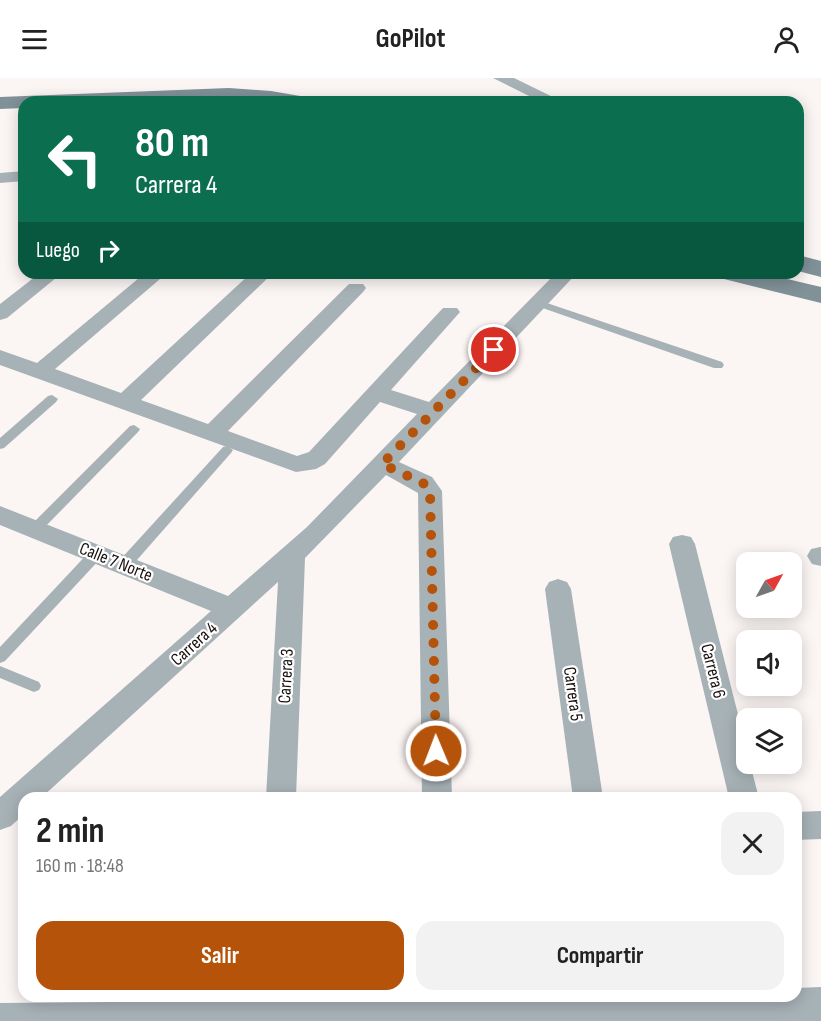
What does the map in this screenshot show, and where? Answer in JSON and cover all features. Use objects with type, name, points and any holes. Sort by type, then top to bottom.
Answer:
[{"type":"street","points":[[501,78],[543,96]]},
{"type":"street","points":[[535,92],[548,78]]},
{"type":"street","points":[[178,96],[229,94],[257,96]]},
{"type":"street","points":[[0,103],[18,102]]},
{"type":"street","points":[[0,177],[18,177]]},
{"type":"street","points":[[804,265],[821,269]]},
{"type":"street","points":[[0,314],[44,279]]},
{"type":"street","points":[[40,371],[150,279]]},
{"type":"street","points":[[125,402],[257,279]]},
{"type":"street","name":"Carrera 4","points":[[27,792],[292,555],[434,412],[561,279]]},
{"type":"street","points":[[754,279],[821,295]]},
{"type":"street","points":[[219,441],[356,288]]},
{"type":"street","points":[[0,357],[125,402],[219,441],[296,464],[308,464],[450,312]]},
{"type":"street","points":[[376,393],[434,412]]},
{"type":"street","points":[[382,464],[423,483],[430,491],[437,792]]},
{"type":"street","name":"Calle 7 Norte","points":[[2,518],[35,529],[233,609]]},
{"type":"street","name":"Carrera 6","points":[[682,544],[743,792]]},
{"type":"street","name":"Carrera 3","points":[[281,792],[292,555]]},
{"type":"street","name":"Carrera 5","points":[[558,589],[587,792]]},
{"type":"street","name":"Carrera 4","points":[[0,816],[18,800]]},
{"type":"street","points":[[802,826],[821,825]]},
{"type":"street","points":[[0,1020],[600,1015],[821,1004]]},
{"type":"lane","points":[[538,303],[718,365]]},
{"type":"lane","points":[[0,445],[52,399]]},
{"type":"lane","points":[[35,529],[134,429]]},
{"type":"lane","points":[[124,565],[219,441]]},
{"type":"lane","points":[[0,657],[96,554]]},
{"type":"lane","points":[[0,672],[33,686]]},
{"type":"route","points":[[436,751],[430,491],[423,483],[382,464],[494,350]]}]
